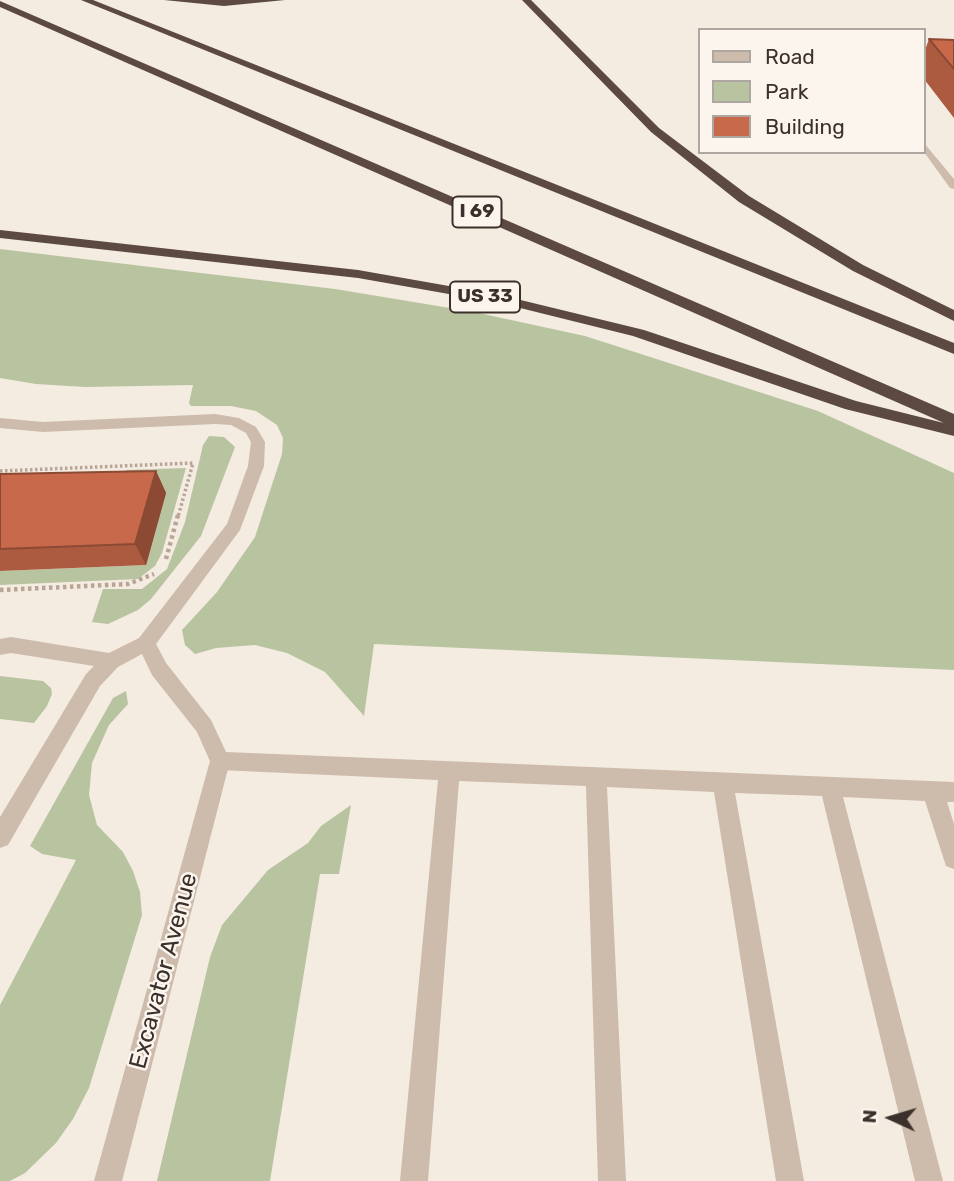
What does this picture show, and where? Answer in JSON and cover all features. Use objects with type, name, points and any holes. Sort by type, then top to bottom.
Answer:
[{"type":"highway","name":"I 69","points":[[86,0],[954,349]]},
{"type":"highway","points":[[168,0],[224,3],[281,0]]},
{"type":"highway","points":[[526,0],[655,130],[744,200],[858,268],[954,316]]},
{"type":"highway","name":"I 69","points":[[0,4],[954,421]]},
{"type":"highway","name":"US 33","points":[[0,234],[358,274],[500,299],[638,333],[851,405],[954,432]]},
{"type":"street","points":[[926,149],[954,186]]},
{"type":"street","points":[[0,423],[43,427],[215,419],[234,421],[251,430],[258,442],[256,466],[234,526],[146,643],[130,648],[111,661],[93,680],[0,837]]},
{"type":"street","points":[[146,643],[159,669],[204,726],[220,761],[944,791],[954,858]]},
{"type":"street","points":[[0,647],[11,645],[111,661]]},
{"type":"street","name":"Excavator Avenue","points":[[108,1181],[220,761]]},
{"type":"street","points":[[415,1181],[449,771]]},
{"type":"street","points":[[596,777],[612,1181]]},
{"type":"street","points":[[723,782],[790,1181]]},
{"type":"street","points":[[830,786],[929,1181]]},
{"type":"path","points":[[0,471],[193,463],[177,528],[162,567],[140,582],[0,590]]},
{"type":"path","points":[[115,476],[118,466]]},
{"type":"green space","points":[[0,249],[335,289],[474,312],[585,336],[818,411],[954,473],[954,670],[374,644],[364,716],[325,672],[287,653],[255,645],[216,648],[195,654],[185,645],[182,630],[217,592],[255,537],[282,454],[283,438],[277,425],[256,411],[231,406],[191,406],[189,403],[193,385],[85,387],[36,384],[0,378]]},
{"type":"green space","points":[[209,436],[224,437],[235,447],[201,536],[151,599],[138,610],[108,624],[92,622],[103,589],[142,589],[167,569],[185,522],[203,445]]},
{"type":"green space","points":[[186,468],[162,553],[155,566],[138,579],[0,585],[0,571],[146,565],[121,474],[126,470]]},
{"type":"green space","points":[[0,676],[43,681],[51,688],[52,694],[47,706],[34,723],[0,719]]},
{"type":"green space","points":[[126,691],[128,704],[109,725],[92,763],[89,795],[97,825],[123,852],[133,871],[140,892],[142,915],[89,1088],[73,1119],[56,1143],[25,1173],[10,1181],[0,1181],[0,1005],[76,860],[42,854],[30,846],[113,698]]},
{"type":"green space","points":[[351,805],[339,874],[320,874],[270,1181],[157,1181],[210,957],[222,925],[268,870],[308,843],[321,826]]},
{"type":"building","points":[[929,39],[954,40],[954,69]]},
{"type":"building","points":[[156,471],[135,544],[0,549],[0,474]]}]
